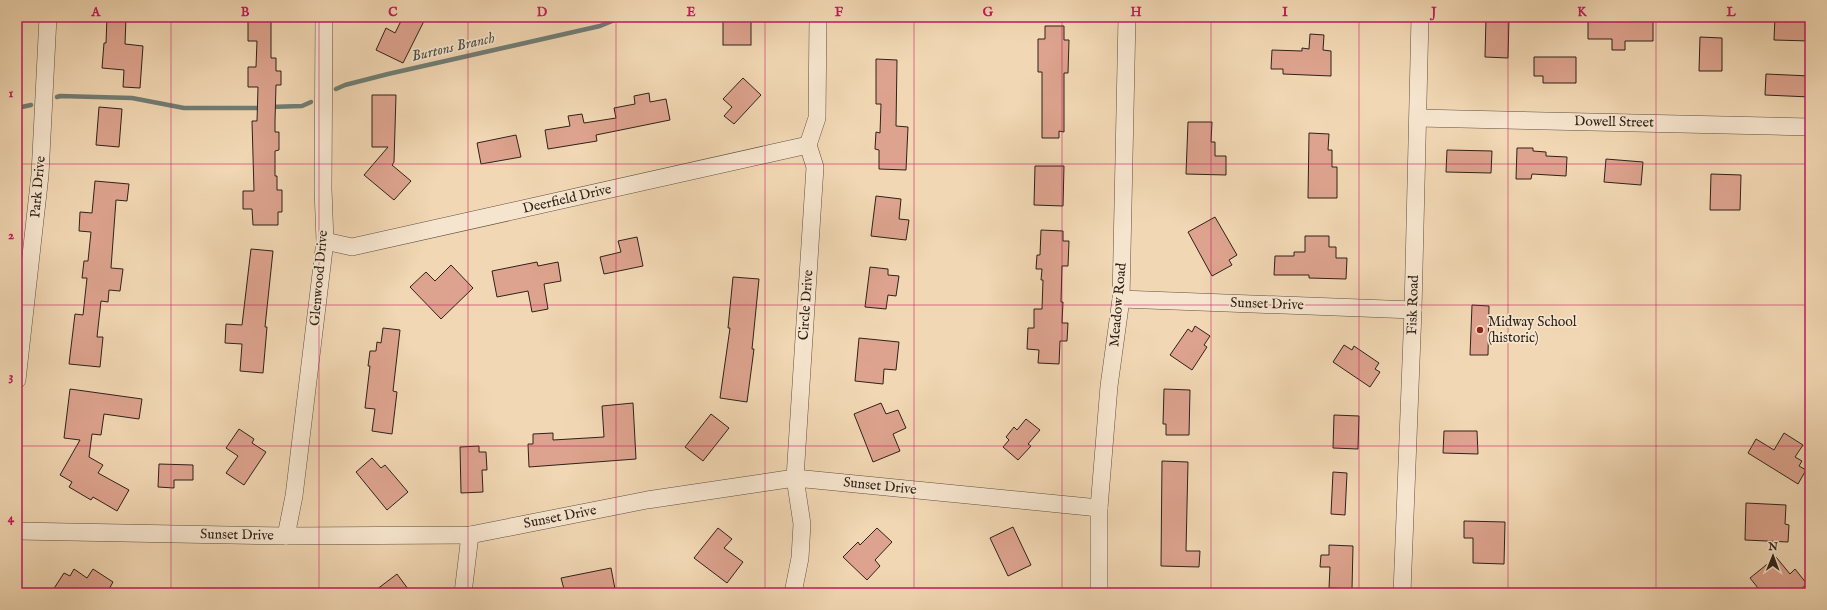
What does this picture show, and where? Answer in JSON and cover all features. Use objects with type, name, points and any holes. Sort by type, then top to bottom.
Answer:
[{"type":"street","name":"Park Drive","points":[[17,380],[40,175],[48,17]]},
{"type":"street","name":"Glenwood Drive","points":[[286,536],[294,496],[325,241],[323,189],[324,17]]},
{"type":"street","points":[[808,145],[818,118],[818,17]]},
{"type":"street","name":"Meadow Road","points":[[1099,593],[1099,508],[1109,386],[1121,299],[1127,17]]},
{"type":"street","name":"Fisk Road","points":[[1402,593],[1413,310],[1420,17]]},
{"type":"street","name":"Dowell Street","points":[[1418,118],[1810,127]]},
{"type":"street","name":"Deerfield Drive","points":[[325,241],[352,247],[808,145]]},
{"type":"street","name":"Circle Drive","points":[[792,593],[800,558],[802,524],[795,478],[815,167],[808,145]]},
{"type":"street","name":"Sunset Drive","points":[[1121,299],[1413,310]]},
{"type":"street","name":"Sunset Drive","points":[[17,531],[286,536],[470,535],[647,500],[795,478],[1099,508]]},
{"type":"street","points":[[463,593],[470,535]]},
{"type":"building","points":[[107,17],[126,17],[125,44],[143,46],[140,88],[123,87],[124,70],[102,68],[104,43],[106,43]]},
{"type":"building","points":[[248,17],[271,17],[271,58],[276,58],[276,71],[281,71],[281,85],[276,85],[275,121],[275,132],[279,132],[279,150],[275,151],[275,176],[277,176],[277,190],[282,190],[282,212],[278,212],[278,225],[253,225],[252,209],[243,209],[243,191],[254,191],[252,121],[257,121],[258,87],[248,87],[248,67],[256,67],[257,41],[248,41]]},
{"type":"building","points":[[403,17],[426,17],[403,63],[376,50],[386,28],[395,33]]},
{"type":"building","points":[[723,17],[751,17],[751,45],[723,45]]},
{"type":"building","points":[[1486,17],[1509,17],[1508,58],[1485,57]]},
{"type":"building","points":[[1607,17],[1630,17],[1630,20],[1653,20],[1653,41],[1625,41],[1625,50],[1612,50],[1612,39],[1588,39],[1588,18],[1607,19]]},
{"type":"building","points":[[1775,17],[1810,17],[1810,41],[1774,40]]},
{"type":"building","points":[[1045,26],[1064,26],[1064,40],[1069,40],[1068,73],[1064,73],[1064,132],[1059,131],[1059,138],[1042,138],[1042,72],[1038,72],[1038,39],[1045,39]]},
{"type":"building","points":[[1310,34],[1324,35],[1323,50],[1331,51],[1331,76],[1283,74],[1283,69],[1271,69],[1272,50],[1302,51],[1302,48],[1309,49]]},
{"type":"building","points":[[1700,37],[1722,38],[1722,71],[1699,71]]},
{"type":"building","points":[[1534,57],[1576,57],[1576,83],[1543,83],[1543,76],[1534,76]]},
{"type":"building","points":[[876,59],[897,60],[896,126],[908,127],[906,170],[879,169],[879,150],[875,149],[876,132],[880,133],[881,104],[876,104]]},
{"type":"building","points":[[1766,74],[1810,76],[1810,97],[1765,95]]},
{"type":"building","points":[[743,78],[761,95],[734,124],[724,116],[732,107],[723,99]]},
{"type":"building","points":[[649,93],[650,102],[666,99],[670,120],[596,135],[597,141],[548,149],[545,130],[570,126],[568,116],[582,114],[584,123],[616,118],[614,108],[635,104],[634,96]]},
{"type":"building","points":[[372,95],[396,95],[394,162],[392,165],[411,181],[394,200],[364,175],[388,147],[372,147]]},
{"type":"building","points":[[99,107],[122,109],[119,147],[96,145]]},
{"type":"building","points":[[1188,122],[1212,122],[1211,142],[1215,142],[1215,156],[1226,156],[1226,175],[1186,174]]},
{"type":"building","points":[[1309,133],[1329,134],[1328,150],[1332,150],[1332,167],[1337,167],[1337,198],[1308,198]]},
{"type":"building","points":[[516,135],[521,157],[481,164],[477,143]]},
{"type":"building","points":[[1517,148],[1533,148],[1533,151],[1546,152],[1546,156],[1567,157],[1566,176],[1532,174],[1531,179],[1516,179]]},
{"type":"building","points":[[1447,150],[1492,151],[1491,173],[1446,172]]},
{"type":"building","points":[[1606,159],[1643,162],[1641,185],[1604,182]]},
{"type":"building","points":[[1035,166],[1064,166],[1063,206],[1034,205]]},
{"type":"building","points":[[1711,174],[1741,175],[1740,210],[1710,210]]},
{"type":"building","points":[[95,181],[129,184],[127,201],[116,200],[111,268],[123,269],[120,291],[109,290],[108,302],[101,301],[97,337],[103,337],[100,367],[69,364],[75,314],[83,315],[87,278],[82,278],[84,261],[88,261],[91,232],[79,231],[80,212],[92,213]]},
{"type":"building","points":[[876,196],[901,199],[899,219],[909,220],[906,240],[871,236]]},
{"type":"building","points":[[1215,217],[1237,255],[1229,260],[1232,265],[1212,276],[1188,232]]},
{"type":"building","points":[[1041,230],[1063,231],[1063,241],[1069,241],[1068,266],[1062,266],[1061,302],[1063,302],[1062,323],[1068,323],[1067,341],[1060,341],[1059,364],[1038,363],[1039,350],[1027,349],[1028,328],[1034,328],[1034,309],[1042,309],[1042,269],[1036,269],[1037,255],[1040,255]]},
{"type":"building","points":[[1305,236],[1329,236],[1329,247],[1336,247],[1336,258],[1347,258],[1346,279],[1309,278],[1309,275],[1274,275],[1275,256],[1294,256],[1294,252],[1305,252]]},
{"type":"building","points":[[637,237],[643,266],[604,274],[600,257],[621,252],[618,241]]},
{"type":"building","points":[[251,249],[273,251],[265,327],[267,327],[263,373],[240,371],[242,344],[225,343],[226,324],[242,325]]},
{"type":"building","points":[[537,262],[538,266],[558,262],[561,281],[544,284],[548,309],[532,312],[528,291],[497,297],[492,271]]},
{"type":"building","points":[[451,265],[473,288],[441,319],[410,287],[426,272],[435,281]]},
{"type":"building","points":[[870,267],[888,269],[888,275],[899,276],[896,296],[888,295],[886,309],[865,307]]},
{"type":"building","points":[[733,277],[759,279],[752,349],[754,349],[747,402],[720,398],[730,328],[728,328]]},
{"type":"building","name":"Midway School (historic)","points":[[1472,305],[1489,306],[1488,355],[1470,355]]},
{"type":"building","points":[[1195,326],[1210,336],[1204,345],[1207,347],[1192,370],[1170,355],[1188,329],[1192,332]]},
{"type":"building","points":[[383,328],[400,330],[393,391],[397,392],[392,434],[372,431],[375,409],[365,408],[370,366],[368,366],[370,351],[376,351],[377,342],[381,343]]},
{"type":"building","points":[[859,338],[899,342],[896,370],[884,369],[883,384],[855,381]]},
{"type":"building","points":[[1344,345],[1352,350],[1354,346],[1379,363],[1375,369],[1380,372],[1370,387],[1333,362]]},
{"type":"building","points":[[70,389],[142,399],[139,419],[104,414],[101,435],[92,434],[89,457],[103,465],[98,473],[129,490],[117,511],[93,497],[91,500],[69,487],[72,482],[60,475],[80,440],[64,438]]},
{"type":"building","points":[[1164,389],[1190,390],[1189,435],[1166,435],[1166,424],[1163,424]]},
{"type":"building","points":[[633,403],[636,459],[529,467],[528,444],[533,444],[533,434],[553,433],[553,440],[604,437],[602,406]]},
{"type":"building","points":[[881,403],[886,414],[898,410],[906,428],[893,434],[900,451],[873,462],[854,414]]},
{"type":"building","points":[[711,414],[729,428],[703,461],[685,447]]},
{"type":"building","points":[[1334,415],[1359,416],[1358,449],[1333,448]]},
{"type":"building","points":[[1026,419],[1040,430],[1028,444],[1031,446],[1018,460],[1003,447],[1009,440],[1006,437],[1014,427],[1017,430]]},
{"type":"building","points":[[239,429],[254,439],[252,443],[266,452],[244,485],[226,473],[238,456],[226,448]]},
{"type":"building","points":[[1444,431],[1477,431],[1478,454],[1443,453]]},
{"type":"building","points":[[1784,433],[1803,445],[1795,457],[1802,461],[1799,466],[1806,470],[1798,484],[1748,453],[1756,439],[1774,450]]},
{"type":"building","points":[[479,446],[479,452],[486,452],[487,470],[482,470],[483,492],[461,493],[460,447]]},
{"type":"building","points":[[372,458],[381,468],[385,465],[408,492],[387,510],[356,472]]},
{"type":"building","points":[[1162,461],[1188,462],[1186,551],[1200,551],[1199,567],[1161,566]]},
{"type":"building","points":[[159,464],[193,465],[193,480],[174,480],[174,488],[158,487]]},
{"type":"building","points":[[1333,472],[1347,473],[1345,515],[1331,514]]},
{"type":"building","points":[[1746,503],[1786,505],[1785,524],[1789,525],[1788,542],[1745,540]]},
{"type":"building","points":[[1464,521],[1505,522],[1504,564],[1473,563],[1473,538],[1464,538]]},
{"type":"building","points":[[1013,527],[1031,565],[1008,576],[990,538]]},
{"type":"building","points":[[718,528],[732,539],[724,548],[743,562],[727,583],[694,558]]},
{"type":"building","points":[[877,528],[892,542],[875,560],[880,566],[867,580],[843,557],[858,542],[860,545]]},
{"type":"building","points":[[1329,545],[1353,546],[1352,589],[1329,588],[1330,567],[1320,567],[1321,555],[1329,555]]},
{"type":"building","points":[[1776,557],[1790,574],[1795,569],[1807,584],[1796,593],[1762,593],[1750,578]]},
{"type":"building","points":[[611,568],[615,589],[596,593],[565,593],[561,578]]},
{"type":"building","points":[[74,569],[87,578],[93,569],[113,582],[107,593],[92,593],[84,588],[80,593],[51,593],[64,573],[70,576]]},
{"type":"building","points":[[397,574],[411,593],[372,593]]},
{"type":"waterway","name":"Burtons Branch","points":[[336,89],[345,85],[388,74],[600,26],[622,17]]},
{"type":"waterway","name":"Burtons Branch","points":[[57,97],[132,98],[184,108],[262,108]]},
{"type":"waterway","name":"Burtons Branch","points":[[269,107],[302,106],[311,102]]},
{"type":"waterway","name":"Burtons Branch","points":[[17,108],[31,105]]},
{"type":"place","name":"Midway School (historic)","points":[[1480,330]]}]
